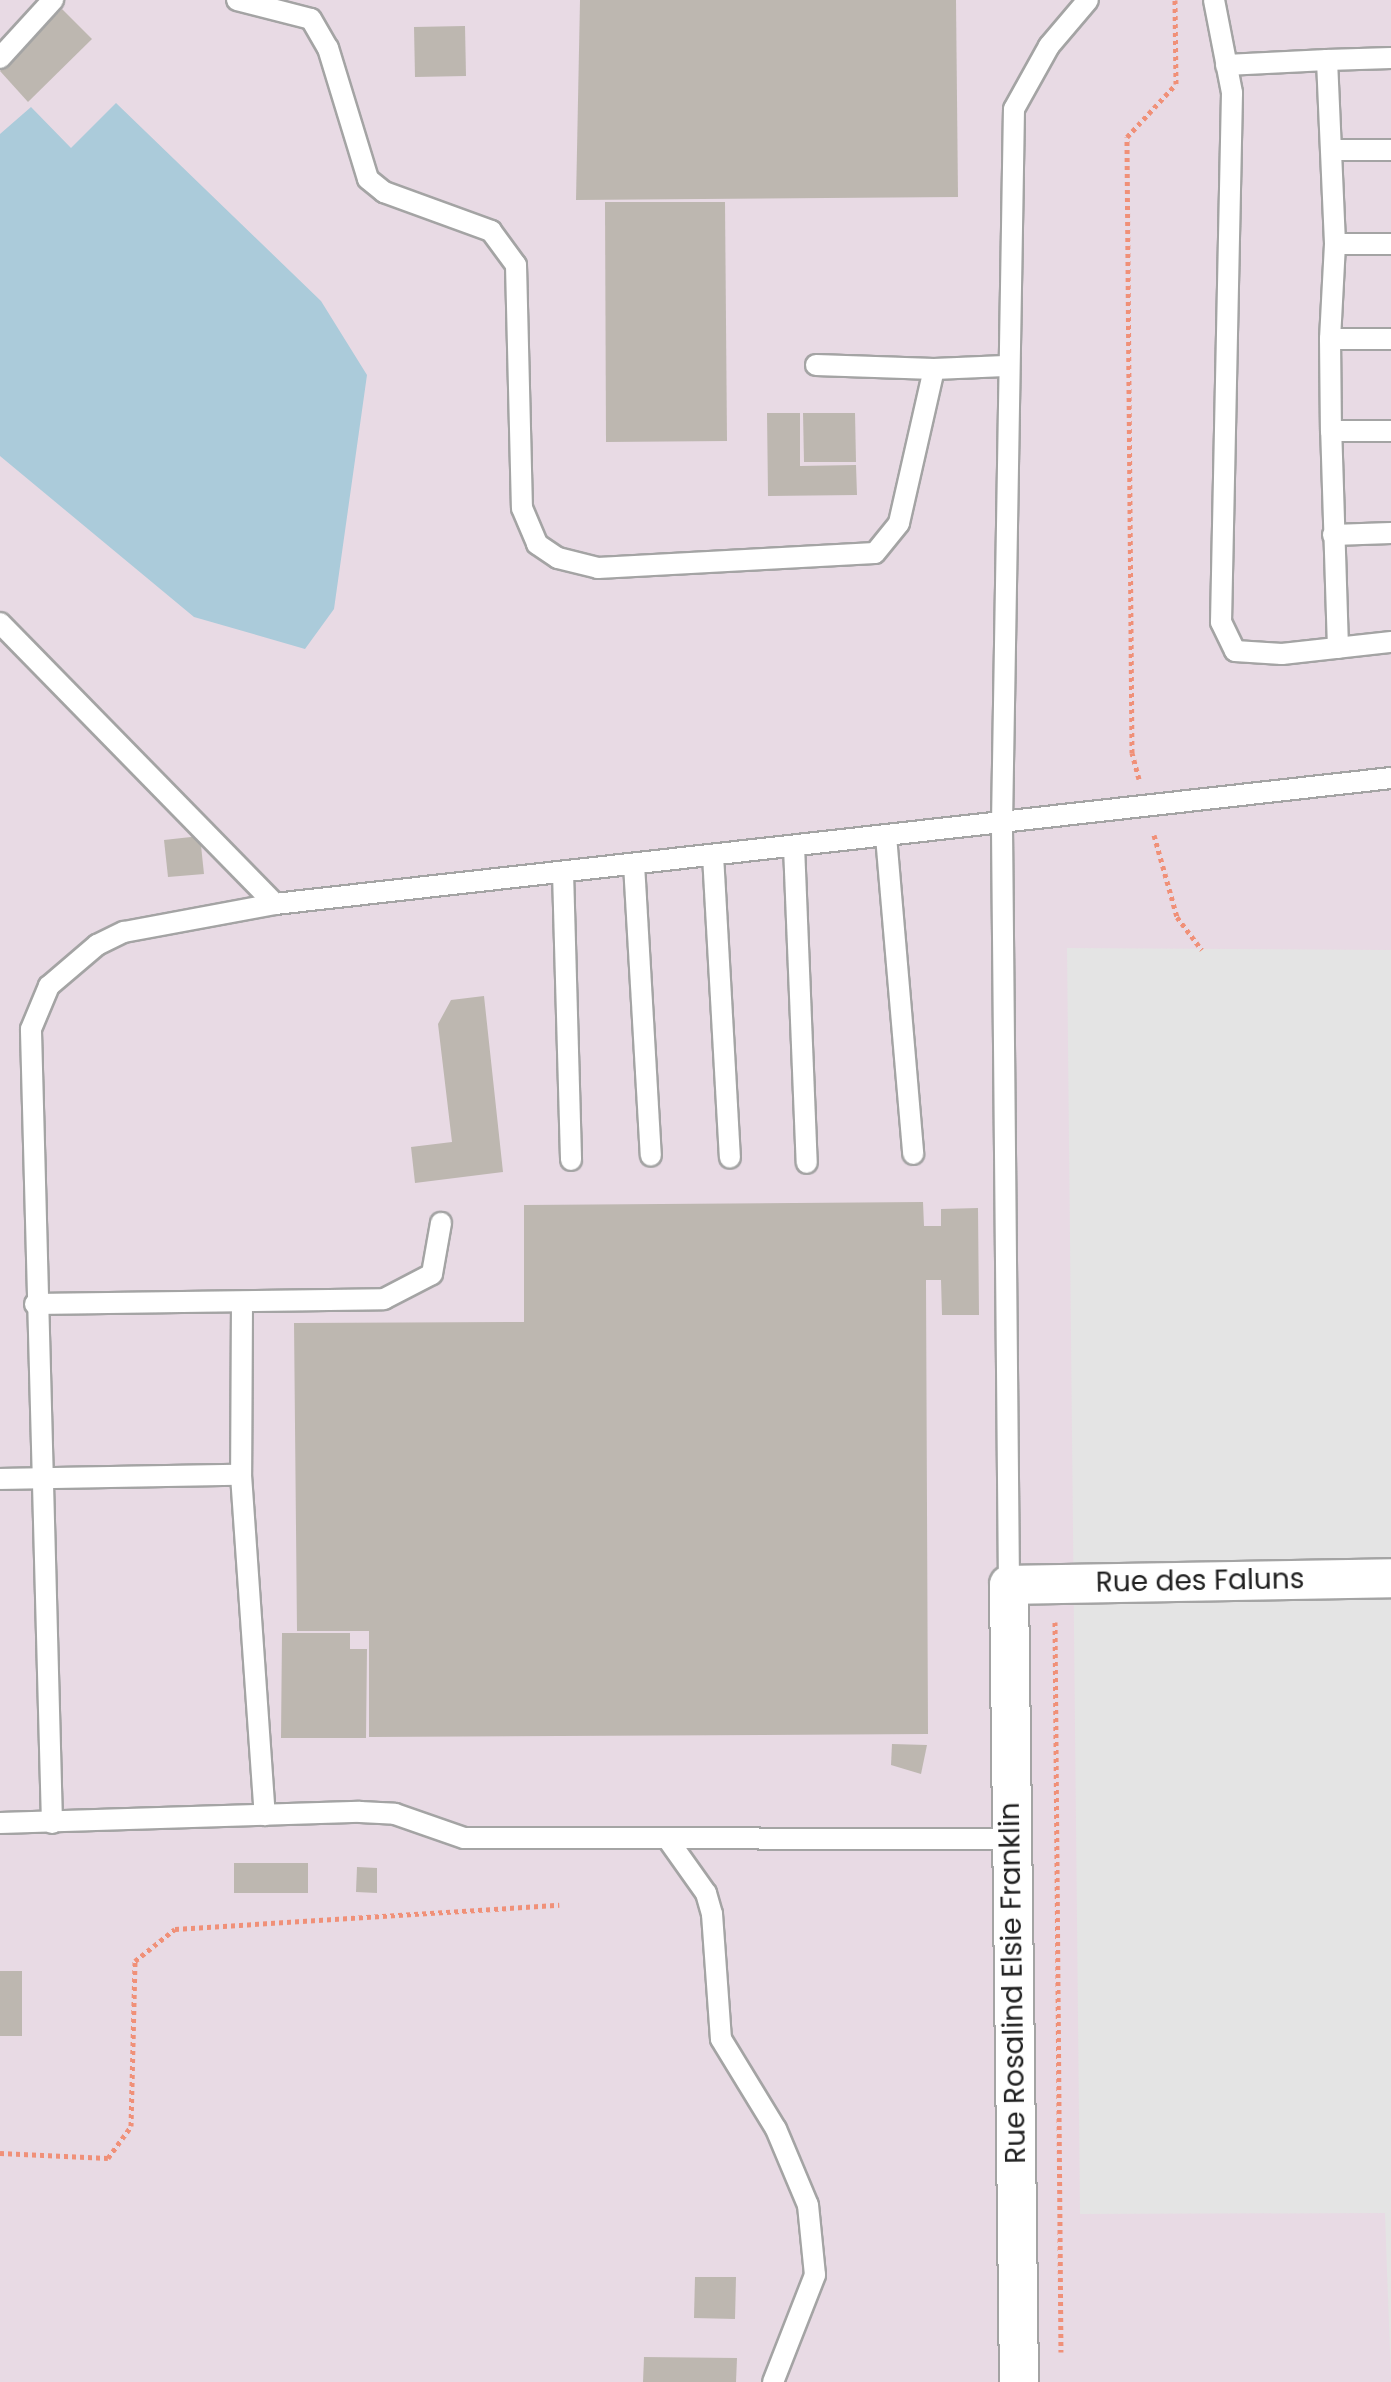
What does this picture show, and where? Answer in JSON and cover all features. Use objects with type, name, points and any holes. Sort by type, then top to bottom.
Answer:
[{"type":"street","name":"Rue des Faluns","points":[[1009,1585],[1391,1578]]},
{"type":"street","name":"Rue Rosalind Elsie Franklin","points":[[1009,1585],[1019,2382]]},
{"type":"lane","points":[[0,58],[53,0]]},
{"type":"lane","points":[[237,0],[311,19],[328,48],[368,179],[384,192],[491,231],[516,265],[522,508],[537,544],[558,558],[598,568],[875,553],[899,523],[934,369]]},
{"type":"lane","points":[[1009,1585],[1002,824],[1005,366],[1014,109],[1049,46],[1088,0]]},
{"type":"lane","points":[[1214,0],[1232,93],[1221,622],[1235,651],[1338,648],[1391,642]]},
{"type":"lane","points":[[1226,65],[1391,58]]},
{"type":"lane","points":[[1327,60],[1335,244],[1330,339],[1338,648]]},
{"type":"lane","points":[[1332,150],[1391,150]]},
{"type":"lane","points":[[1335,244],[1391,244]]},
{"type":"lane","points":[[1330,339],[1391,339]]},
{"type":"lane","points":[[816,365],[934,369],[1005,366]]},
{"type":"lane","points":[[1331,431],[1391,431]]},
{"type":"lane","points":[[1333,535],[1391,533]]},
{"type":"lane","points":[[0,623],[275,904]]},
{"type":"lane","points":[[52,1823],[39,1478],[31,1029],[49,986],[75,960],[124,932],[275,904],[1391,778]]},
{"type":"lane","points":[[886,836],[913,1154]]},
{"type":"lane","points":[[794,846],[807,1163]]},
{"type":"lane","points":[[713,855],[730,1158]]},
{"type":"lane","points":[[634,864],[651,1156]]},
{"type":"lane","points":[[563,872],[571,1160]]},
{"type":"lane","points":[[35,1304],[384,1299],[412,1290],[432,1274],[441,1223]]},
{"type":"lane","points":[[242,1302],[241,1475],[265,1815]]},
{"type":"lane","points":[[0,1479],[241,1475]]},
{"type":"lane","points":[[0,1823],[395,1814],[464,1838],[669,1841],[1010,1839]]},
{"type":"lane","points":[[669,1841],[706,1893],[712,1914],[721,2039],[776,2129],[808,2205],[815,2275],[773,2382]]},
{"type":"path","points":[[1175,0],[1176,84],[1127,137],[1132,753],[1177,917],[1202,950]]},
{"type":"path","points":[[1062,2366],[1055,1618],[1070,1617]]},
{"type":"path","points":[[0,2153],[108,2158],[131,2126],[135,1961],[175,1929],[559,1905]]},
{"type":"shaded area","points":[[0,0],[1391,0],[1391,2382],[0,2382]]},
{"type":"shaded area","points":[[1067,948],[1391,950],[1391,2382],[1385,2213],[1080,2214]]},
{"type":"water","points":[[116,103],[321,301],[367,375],[334,609],[305,649],[194,617],[0,456],[0,134],[31,107],[71,148]]},
{"type":"building","points":[[580,0],[956,0],[958,197],[576,200]]},
{"type":"building","points":[[62,9],[92,39],[28,102],[0,71]]},
{"type":"building","points":[[465,26],[466,76],[415,77],[414,27]]},
{"type":"building","points":[[605,202],[725,202],[727,441],[606,442]]},
{"type":"building","points":[[767,413],[800,413],[800,466],[856,465],[857,495],[768,496]]},
{"type":"building","points":[[803,413],[855,413],[856,462],[804,462]]},
{"type":"building","points":[[200,836],[204,874],[168,877],[164,840]]},
{"type":"building","points":[[484,996],[503,1172],[415,1183],[411,1147],[452,1142],[438,1024],[451,1000]]},
{"type":"building","points":[[923,1202],[924,1226],[941,1226],[941,1209],[978,1208],[979,1315],[942,1315],[941,1280],[926,1280],[928,1734],[369,1737],[369,1631],[297,1631],[294,1323],[524,1322],[524,1205]]},
{"type":"building","points":[[282,1633],[350,1633],[350,1649],[367,1649],[366,1738],[281,1738]]},
{"type":"building","points":[[892,1744],[927,1745],[921,1774],[891,1765]]},
{"type":"building","points":[[234,1863],[308,1863],[308,1893],[234,1893]]},
{"type":"building","points":[[357,1867],[377,1868],[377,1893],[356,1892]]},
{"type":"building","points":[[0,1971],[22,1971],[22,2036],[0,2036]]},
{"type":"building","points":[[695,2277],[736,2277],[735,2319],[694,2318]]},
{"type":"building","points":[[644,2357],[737,2358],[736,2382],[643,2382]]}]
